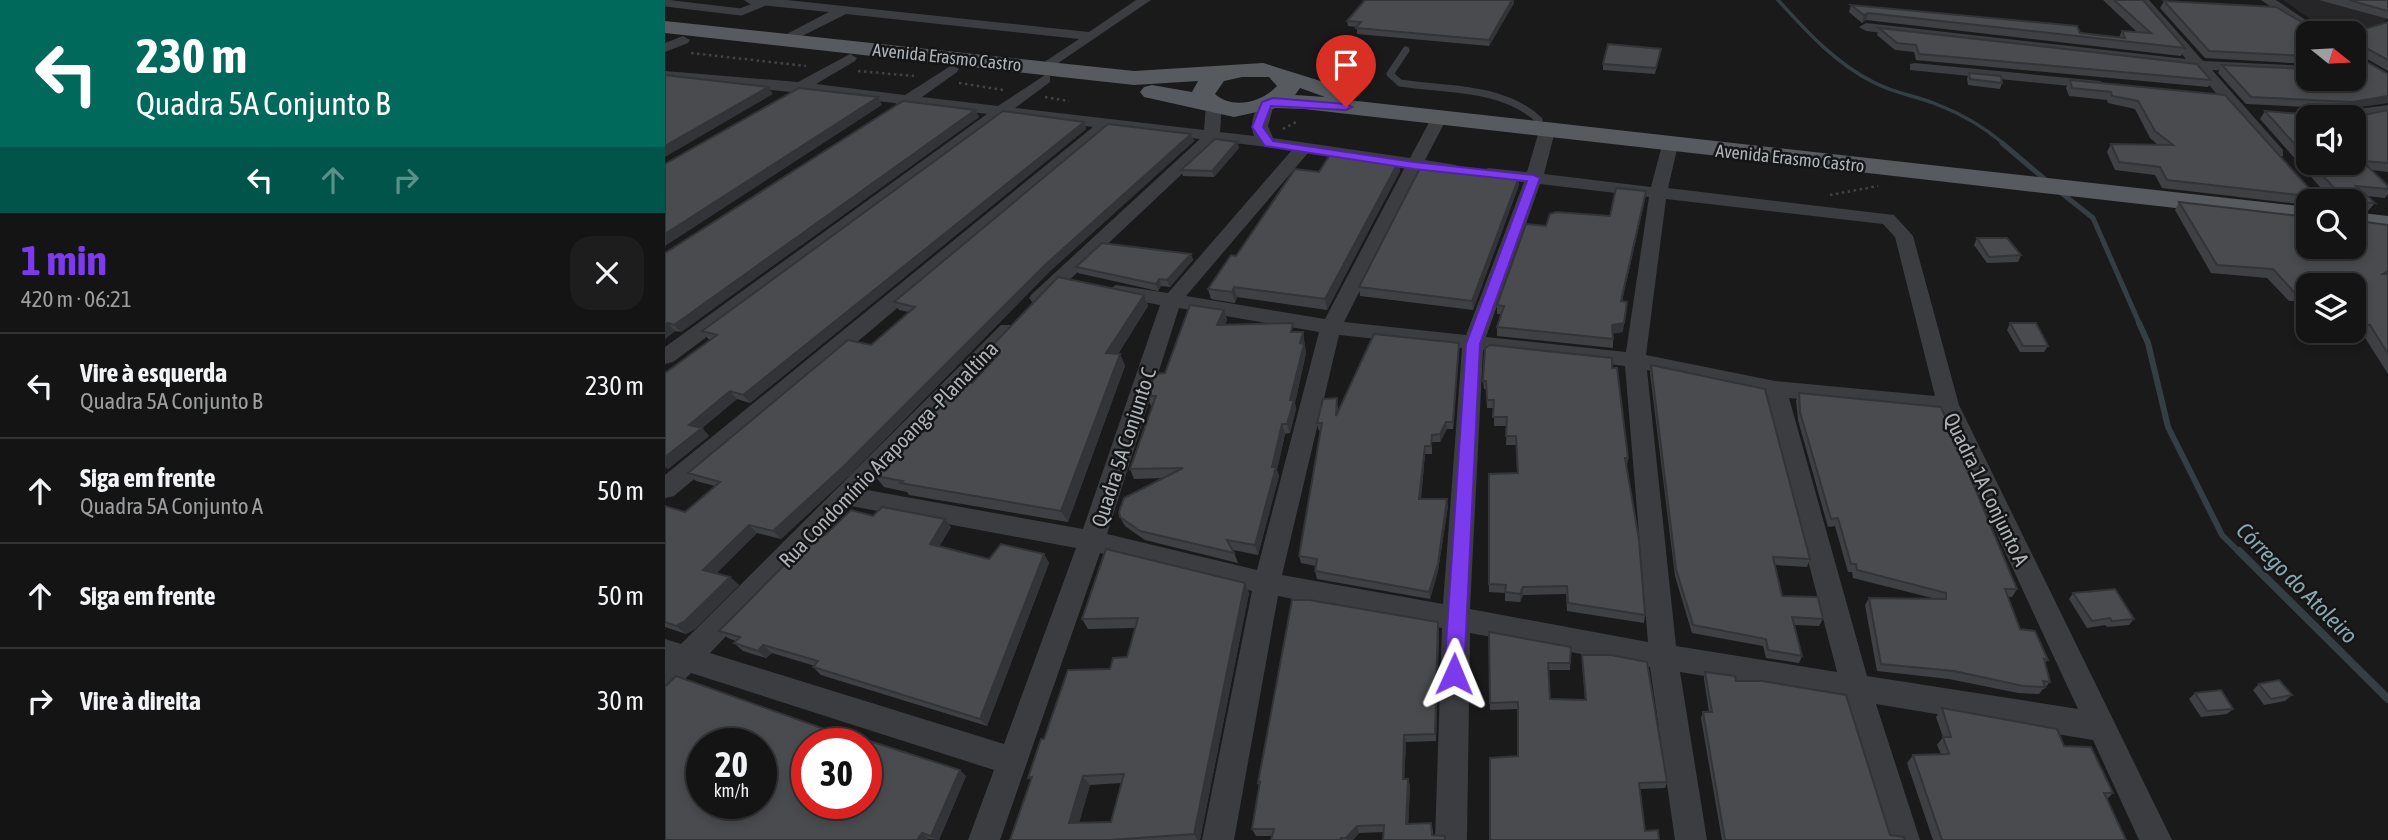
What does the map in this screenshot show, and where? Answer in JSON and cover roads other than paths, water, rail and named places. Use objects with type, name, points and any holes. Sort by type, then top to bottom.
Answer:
[{"type":"main road","name":"Avenida Erasmo Castro","points":[[670,38],[786,40],[1045,74],[1239,109],[1269,103],[1543,125],[2064,182],[2296,203]]},
{"type":"main road","name":"Avenida Erasmo Castro","points":[[670,38],[952,69],[1045,74],[1134,78],[1258,69],[1345,96],[1670,145],[2007,176]]},
{"type":"main road","points":[[1211,103],[1203,95],[1203,89],[1217,77],[1229,72]]},
{"type":"main road","points":[[1269,103],[1289,87],[1288,80],[1281,74]]},
{"type":"main road","name":"Avenida Erasmo Castro","points":[[2064,182],[2296,213]]},
{"type":"main road","points":[[2366,210],[2388,212]]},
{"type":"main road","points":[[2366,221],[2388,224]]},
{"type":"street","points":[[665,357],[999,112],[1092,36],[1145,0]]},
{"type":"street","points":[[758,1],[1092,36]]},
{"type":"street","points":[[2148,1],[2284,161]]},
{"type":"street","points":[[2252,7],[2274,4],[2300,21]]},
{"type":"street","points":[[786,40],[844,10]]},
{"type":"street","points":[[1866,27],[2201,65],[2296,69]]},
{"type":"street","points":[[778,100],[850,58]]},
{"type":"street","points":[[1915,67],[2119,86]]},
{"type":"street","points":[[884,116],[952,69]]},
{"type":"street","points":[[665,75],[801,87],[1304,147],[1414,166],[1888,219],[1904,236],[1948,405]]},
{"type":"street","points":[[2200,94],[2227,96]]},
{"type":"street","points":[[1211,103],[1211,138]]},
{"type":"street","points":[[1269,103],[1258,127],[1261,138],[1269,144]]},
{"type":"street","points":[[2366,114],[2388,110]]},
{"type":"street","points":[[2240,111],[2267,113]]},
{"type":"street","points":[[1218,840],[1267,583],[1331,327],[1439,118]]},
{"type":"street","points":[[665,489],[1105,125]]},
{"type":"street","points":[[1451,840],[1455,618],[1473,344],[1534,178],[1543,125]]},
{"type":"street","name":"Rua Condomínio Arapoanga -Planaltina","points":[[665,680],[676,655],[849,496],[1058,278],[1211,138]]},
{"type":"street","points":[[1670,145],[1658,193],[1635,360],[1663,657],[1691,840]]},
{"type":"street","points":[[1058,278],[1171,302],[1304,147]]},
{"type":"street","name":"Quadra 1A Conjunto A","points":[[1171,302],[1331,327],[1635,360],[1775,388],[1948,405],[2156,840]]},
{"type":"street","name":"Quadra 5A Conjunto C","points":[[1171,302],[1092,541],[1267,583],[1663,657],[2101,727]]},
{"type":"street","points":[[1775,388],[1856,687],[1904,840]]},
{"type":"street","points":[[849,496],[1092,541],[984,840]]},
{"type":"street","points":[[676,655],[1014,762]]},
{"type":"lane","points":[[665,3],[741,12],[758,1]]},
{"type":"lane","points":[[1406,50],[1390,74],[1400,83],[1513,99],[1532,109],[1543,125]]},
{"type":"waterway","name":"Córrego do Atoleiro","points":[[1778,0],[1847,67],[1875,83],[1955,112],[2004,144]]},
{"type":"waterway","name":"Córrego do Atoleiro","points":[[2002,143],[2048,182]]},
{"type":"waterway","name":"Córrego do Atoleiro","points":[[2059,191],[2093,218],[2140,325]]},
{"type":"waterway","name":"Córrego do Atoleiro","points":[[2139,323],[2148,343],[2168,427],[2222,535],[2240,553]]},
{"type":"waterway","name":"Córrego do Atoleiro","points":[[2239,551],[2388,699]]}]
